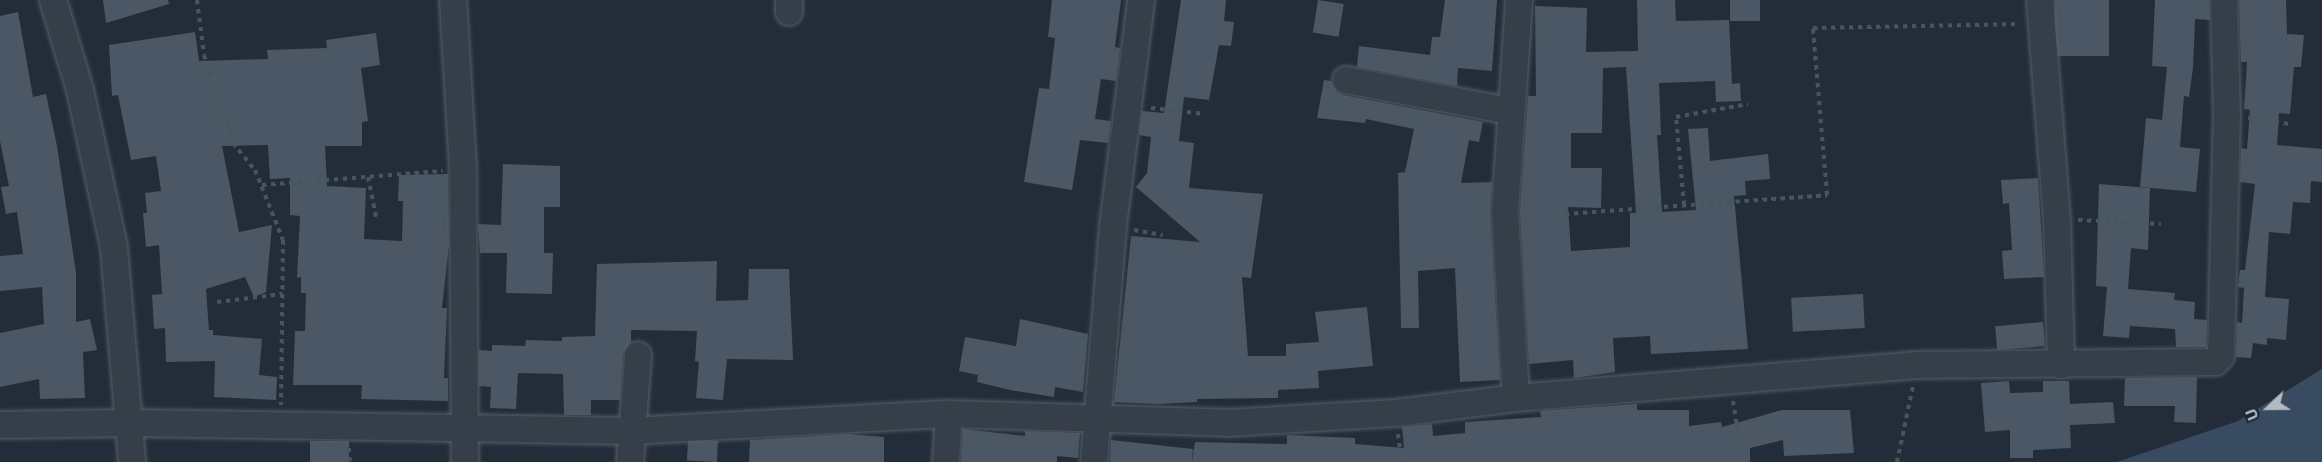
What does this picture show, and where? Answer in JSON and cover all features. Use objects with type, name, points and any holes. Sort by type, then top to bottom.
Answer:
[{"type":"street","points":[[53,0],[80,90],[114,246],[132,462]]},
{"type":"street","points":[[453,0],[463,170],[465,462]]},
{"type":"street","points":[[1094,462],[1126,106],[1141,0]]},
{"type":"street","points":[[1516,398],[1505,212],[1508,111],[1519,0]]},
{"type":"street","points":[[0,425],[130,423],[631,431],[950,414],[1228,423],[1395,413],[1516,398],[1729,383],[1917,365],[2061,365],[2220,361],[2227,116],[2224,0]]},
{"type":"street","points":[[2041,12],[2057,219],[2061,365]]},
{"type":"street","points":[[1346,80],[1508,111]]},
{"type":"street","points":[[630,462],[638,355]]},
{"type":"street","points":[[946,462],[950,414]]},
{"type":"path","points":[[197,0],[204,54],[233,143],[262,185],[283,240],[280,426]]},
{"type":"path","points":[[1564,214],[1827,195],[1813,28],[2041,12]]},
{"type":"path","points":[[1684,205],[1676,117],[1748,104]]},
{"type":"path","points":[[1126,106],[1204,114]]},
{"type":"path","points":[[2227,116],[2289,124]]},
{"type":"path","points":[[262,185],[463,170]]},
{"type":"path","points":[[368,177],[376,217]]},
{"type":"path","points":[[2057,219],[2161,224]]},
{"type":"path","points":[[217,302],[283,294]]},
{"type":"path","points":[[1897,462],[1917,365]]},
{"type":"path","points":[[1729,383],[1739,437]]},
{"type":"water","points":[[2322,369],[2322,462],[2117,462],[2238,421]]},
{"type":"building","points":[[103,0],[168,0],[169,4],[106,23]]},
{"type":"building","points":[[1052,0],[1121,0],[1115,47],[1120,48],[1116,81],[1101,79],[1095,119],[1111,121],[1108,143],[1080,140],[1072,190],[1024,182],[1039,88],[1049,89],[1055,38],[1048,37]]},
{"type":"building","points":[[1181,0],[1226,0],[1224,21],[1234,22],[1231,46],[1219,45],[1209,100],[1184,97],[1179,141],[1194,143],[1189,188],[1263,194],[1251,278],[1242,277],[1248,356],[1286,356],[1286,344],[1319,342],[1315,312],[1367,307],[1373,366],[1318,371],[1319,388],[1278,390],[1278,398],[1197,399],[1197,402],[1158,404],[1114,402],[1131,236],[1200,242],[1136,187],[1147,173],[1151,137],[1139,135],[1142,111],[1164,113]]},
{"type":"building","points":[[1318,0],[1344,4],[1339,37],[1313,33]]},
{"type":"building","points":[[1445,0],[1497,0],[1492,71],[1458,68],[1457,86],[1357,67],[1359,46],[1430,55],[1432,37],[1440,37]]},
{"type":"building","points":[[1637,0],[1675,0],[1676,21],[1729,20],[1732,84],[1740,83],[1741,101],[1716,102],[1715,81],[1659,83],[1661,135],[1657,135],[1662,212],[1696,210],[1688,129],[1708,128],[1710,161],[1768,154],[1770,179],[1745,181],[1746,195],[1734,196],[1748,349],[1651,354],[1650,336],[1613,338],[1615,372],[1574,378],[1573,360],[1529,364],[1520,212],[1528,96],[1536,96],[1535,6],[1587,8],[1586,52],[1638,51]],"holes":[[[1626,67],[1636,213],[1630,213],[1630,247],[1571,251],[1568,207],[1601,208],[1602,168],[1571,168],[1571,133],[1602,133],[1603,68]]]},
{"type":"building","points":[[1730,0],[1760,0],[1760,21],[1730,21]]},
{"type":"building","points":[[2055,0],[2109,0],[2109,56],[2055,56]]},
{"type":"building","points":[[2155,0],[2209,0],[2210,20],[2195,19],[2193,68],[2189,97],[2184,96],[2180,147],[2200,149],[2196,192],[2140,187],[2146,118],[2162,120],[2167,67],[2152,66]]},
{"type":"building","points":[[2239,0],[2286,0],[2287,34],[2304,35],[2301,67],[2294,67],[2290,114],[2279,113],[2277,145],[2322,149],[2322,182],[2311,181],[2310,203],[2293,202],[2290,234],[2269,232],[2265,297],[2289,299],[2286,340],[2267,338],[2267,345],[2253,343],[2251,358],[2236,357],[2237,322],[2242,323],[2244,288],[2238,287],[2240,270],[2245,270],[2255,184],[2240,182],[2241,148],[2247,149],[2250,110],[2244,109],[2247,62],[2241,62]]},
{"type":"building","points":[[18,12],[33,97],[46,94],[57,146],[76,273],[76,322],[90,319],[97,350],[83,352],[85,398],[40,399],[39,379],[0,387],[0,333],[44,324],[42,287],[0,291],[0,256],[23,254],[17,212],[6,214],[1,187],[9,186],[0,141],[0,16]]},
{"type":"building","points":[[195,32],[199,61],[268,59],[267,50],[327,48],[326,40],[376,33],[380,65],[361,68],[368,121],[362,122],[362,146],[325,146],[327,186],[366,188],[364,239],[402,241],[403,201],[398,201],[399,175],[448,174],[449,245],[442,308],[447,308],[444,378],[448,378],[448,401],[361,399],[362,385],[293,385],[295,331],[305,331],[306,293],[301,293],[301,277],[297,278],[300,216],[290,215],[290,178],[270,179],[268,145],[222,146],[239,232],[272,225],[266,292],[254,297],[245,277],[206,289],[209,330],[213,330],[213,335],[262,339],[259,375],[277,377],[276,400],[214,397],[215,361],[166,362],[165,328],[154,329],[152,295],[162,294],[159,245],[146,247],[143,213],[147,213],[145,193],[161,191],[156,156],[131,160],[118,95],[112,96],[109,45]]},
{"type":"building","points":[[1324,80],[1331,81],[1336,91],[1343,95],[1483,122],[1479,142],[1469,140],[1461,183],[1492,182],[1490,213],[1500,380],[1460,382],[1455,268],[1418,271],[1419,328],[1401,328],[1398,173],[1405,172],[1414,129],[1366,119],[1365,123],[1317,118]]},
{"type":"building","points":[[503,164],[560,166],[560,207],[544,207],[544,253],[553,253],[552,294],[506,293],[507,253],[480,253],[478,224],[501,225]]},
{"type":"building","points":[[2038,178],[2044,277],[2004,279],[2002,251],[2012,250],[2009,203],[2003,204],[2001,180]]},
{"type":"building","points":[[2099,184],[2150,188],[2148,250],[2131,248],[2128,289],[2175,293],[2174,300],[2195,302],[2194,319],[2207,320],[2206,347],[2176,347],[2175,329],[2130,326],[2129,338],[2103,336],[2107,287],[2096,286]]},
{"type":"building","points":[[717,261],[716,301],[748,300],[749,269],[789,269],[793,360],[727,359],[723,400],[696,398],[699,362],[695,361],[697,331],[631,330],[631,342],[623,354],[620,400],[591,400],[591,415],[564,415],[563,374],[518,373],[516,409],[490,408],[491,387],[479,386],[479,350],[492,351],[492,345],[525,346],[526,340],[562,341],[562,337],[595,336],[597,264]]},
{"type":"building","points":[[1863,294],[1865,328],[1793,332],[1791,298]]},
{"type":"building","points":[[1020,319],[1088,334],[1083,392],[1055,387],[1054,397],[1010,390],[977,382],[978,375],[959,371],[965,337],[1016,346]]},
{"type":"building","points":[[2043,322],[2045,346],[1997,350],[1995,326]]},
{"type":"building","points":[[2197,377],[2196,423],[2174,422],[2175,406],[2124,406],[2125,378]]},
{"type":"building","points":[[2009,381],[2010,393],[2043,392],[2043,381],[2069,381],[2070,404],[2113,402],[2115,423],[2070,425],[2071,448],[2033,450],[2033,458],[2010,458],[2010,430],[1985,432],[1981,383]]},
{"type":"building","points":[[1637,404],[1637,410],[1689,410],[1689,426],[1721,422],[1722,427],[1782,410],[1850,410],[1854,453],[1784,456],[1783,440],[1750,448],[1750,462],[1192,462],[1195,442],[1287,444],[1287,435],[1355,438],[1355,444],[1404,448],[1402,427],[1432,424],[1433,436],[1465,433],[1465,422],[1541,417],[1540,411]]},
{"type":"building","points":[[963,429],[1025,436],[1025,431],[1080,433],[1078,458],[1057,456],[1057,462],[961,462]]},
{"type":"building","points":[[848,434],[884,437],[884,462],[749,462],[750,440]]},
{"type":"building","points":[[688,439],[718,441],[717,462],[687,460]]},
{"type":"building","points":[[1111,440],[1193,449],[1192,462],[1110,462]]},
{"type":"building","points":[[310,441],[349,441],[349,462],[310,462]]}]
